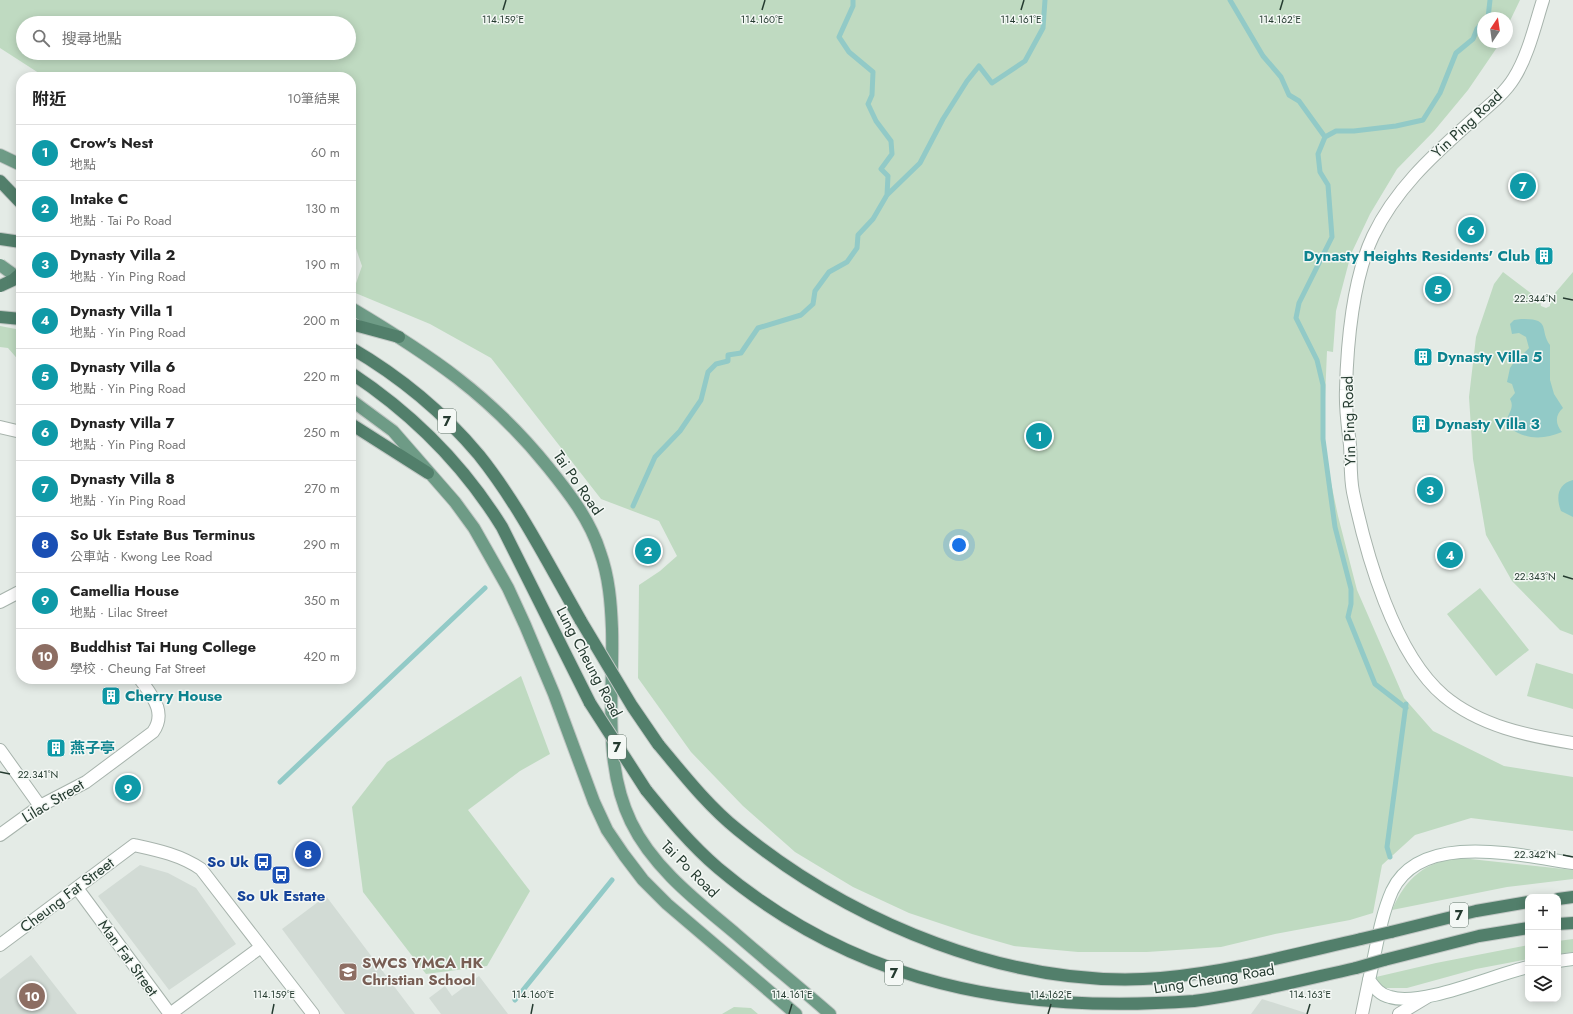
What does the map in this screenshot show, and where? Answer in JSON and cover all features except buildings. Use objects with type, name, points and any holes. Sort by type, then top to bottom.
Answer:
[{"type":"highway","points":[[2,182],[16,197]]},
{"type":"highway","points":[[1,239],[16,241]]},
{"type":"highway","points":[[0,266],[16,270]]},
{"type":"highway","points":[[0,286],[13,280],[16,277]]},
{"type":"highway","points":[[0,316],[16,318]]},
{"type":"highway","points":[[356,325],[399,337]]},
{"type":"highway","name":"Lung Cheung Road","points":[[356,351],[387,371],[426,401],[453,426],[479,456],[509,498],[632,706],[658,744],[686,778],[737,829],[808,880],[842,901],[905,932],[990,959],[1037,970],[1066,975],[1118,978],[1160,978],[1241,966],[1476,911],[1525,903]]},
{"type":"highway","name":"Lung Cheung Road","points":[[356,377],[403,410],[427,431],[463,471],[490,507],[502,527],[590,703],[638,780],[674,823],[717,867],[785,918],[857,958],[912,979],[944,989],[1004,1001],[1032,1006],[1127,1008],[1195,1001],[1356,968],[1479,936],[1525,928]]},
{"type":"highway","points":[[356,426],[428,473]]},
{"type":"highway","points":[[1561,899],[1573,897]]},
{"type":"highway","points":[[1561,924],[1573,923]]},
{"type":"main road","points":[[0,155],[16,163]]},
{"type":"main road","points":[[0,266],[16,277]]},
{"type":"main road","name":"Tai Po Road","points":[[356,311],[439,363],[468,385],[529,443],[562,483],[590,528],[602,559],[611,604],[613,765],[620,794],[628,816],[647,848],[666,871],[710,912],[830,1014]]},
{"type":"main road","points":[[356,404],[393,431],[428,473],[455,502],[474,528],[508,588],[554,694],[594,802],[607,830],[624,856],[643,880],[667,904],[796,1014]]},
{"type":"street","name":"Yin Ping Road","points":[[1543,0],[1526,50],[1514,78],[1496,98],[1434,154],[1409,181],[1388,209],[1372,238],[1358,280],[1351,322],[1346,391],[1353,490],[1378,586],[1399,634],[1422,672],[1444,696],[1471,713],[1502,727],[1540,738],[1573,743]]},
{"type":"street","points":[[0,428],[16,431]]},
{"type":"street","points":[[0,602],[16,594]]},
{"type":"street","name":"Lilac Street","points":[[0,835],[40,806],[86,782],[153,732],[158,725],[158,708],[155,699],[144,684]]},
{"type":"street","points":[[0,750],[40,806]]},
{"type":"street","name":"Cheung Fat Street","points":[[0,945],[134,844],[190,861],[201,869],[261,947]]},
{"type":"street","points":[[1362,1014],[1385,913],[1392,892],[1398,881],[1407,873],[1421,863],[1448,854],[1474,850],[1573,863]]},
{"type":"street","name":"Man Fat Street","points":[[76,888],[170,1014],[261,947]]},
{"type":"street","points":[[261,947],[313,1014]]},
{"type":"street","points":[[1561,960],[1573,959]]},
{"type":"street","points":[[1369,980],[1379,992],[1390,997],[1409,998],[1433,994],[1525,968]]},
{"type":"street","points":[[1398,1014],[1413,1004],[1433,994]]},
{"type":"shaded area","points":[[140,865],[168,873],[196,888],[236,944],[169,990],[98,896]]},
{"type":"shaded area","name":"SWCS YMCA HK Christian School","points":[[326,896],[415,1014],[345,1014],[282,929]]},
{"type":"shaded area","points":[[31,955],[77,1014],[0,1014],[0,979]]},
{"type":"shaded area","points":[[479,976],[508,1014],[441,1014],[429,998],[445,986],[452,996]]},
{"type":"shaded area","points":[[1262,999],[1309,1014],[1251,1014]]},
{"type":"green space","points":[[0,0],[1520,0],[1513,15],[1513,12],[1477,12],[1477,48],[1497,48],[1468,90],[1434,131],[1397,169],[1370,214],[1351,254],[1336,311],[1333,352],[1327,351],[1323,445],[1338,516],[1357,590],[1404,698],[1433,731],[1504,766],[1573,777],[1573,831],[1471,818],[1415,835],[1382,865],[1373,913],[1350,920],[1275,934],[1221,947],[1147,952],[1078,952],[1014,946],[909,913],[853,887],[795,852],[743,806],[691,752],[638,678],[639,585],[660,571],[677,556],[659,521],[601,499],[491,358],[430,324],[356,293],[356,283],[362,266],[356,249],[356,72],[37,72],[19,60],[356,60],[356,16],[16,16],[16,58],[0,48]]},
{"type":"green space","points":[[1503,272],[1540,300],[1541,306],[1546,308],[1550,306],[1550,299],[1573,272],[1573,635],[1560,630],[1512,581],[1486,535],[1473,459],[1469,397],[1476,337],[1494,284]]},
{"type":"green space","points":[[0,326],[16,329],[16,357],[8,348],[0,347]]},
{"type":"green space","points":[[1480,588],[1529,650],[1496,676],[1447,614]]},
{"type":"green space","points":[[1536,663],[1573,674],[1573,709],[1527,696]]},
{"type":"green space","points":[[521,676],[550,754],[520,771],[468,810],[530,891],[487,966],[426,974],[363,892],[352,807],[387,762]]},
{"type":"green space","points":[[1461,858],[1573,870],[1573,879],[1507,887],[1392,910],[1410,880],[1418,873],[1437,863]]},
{"type":"green space","points":[[1573,939],[1573,952],[1561,954],[1561,941]]},
{"type":"green space","points":[[1525,946],[1525,960],[1476,969],[1407,988],[1386,988],[1379,985],[1376,977],[1436,963]]},
{"type":"green space","points":[[734,1007],[751,1008],[758,1014],[722,1014]]},
{"type":"water","points":[[1531,319],[1541,323],[1550,345],[1550,380],[1554,394],[1563,408],[1557,417],[1558,426],[1562,432],[1555,435],[1541,437],[1528,436],[1508,427],[1506,422],[1512,405],[1510,399],[1515,393],[1512,384],[1507,382],[1510,368],[1518,356],[1529,348],[1526,337],[1519,333],[1512,334],[1510,324],[1514,320]]},
{"type":"water","points":[[1573,480],[1573,517],[1561,511],[1558,497],[1561,488]]},
{"type":"waterway","points":[[853,0],[853,6],[839,37],[849,52],[873,72],[872,95],[868,104],[876,121],[891,141],[892,154],[881,169],[888,176],[887,195]]},
{"type":"waterway","points":[[633,506],[655,457],[680,431],[701,400],[708,372],[716,364],[728,361],[728,355],[741,353],[758,328],[801,315],[813,304],[815,291],[829,272],[847,262],[857,248],[858,235],[873,219],[887,195],[920,163],[943,119],[967,81],[979,66],[992,83],[1025,61],[1043,28],[1045,0]]},
{"type":"waterway","points":[[1230,0],[1263,56],[1281,77],[1289,95],[1299,101],[1325,137]]},
{"type":"waterway","points":[[1489,12],[1490,0]]},
{"type":"waterway","points":[[1406,708],[1375,684],[1348,617],[1351,604],[1351,589],[1335,527],[1323,439],[1323,385],[1317,360],[1296,318],[1299,303],[1332,237],[1328,185],[1320,172],[1318,154],[1325,137],[1336,131],[1354,131],[1396,126],[1423,120],[1440,93],[1456,53],[1473,39],[1477,29]]},
{"type":"waterway","points":[[280,782],[485,588]]},
{"type":"waterway","points":[[1390,857],[1387,847],[1406,704]]},
{"type":"waterway","points":[[515,1000],[612,880]]},
{"type":"place","name":"Dynasty Villa 8","points":[[1523,186]]},
{"type":"place","name":"Dynasty Villa 7","points":[[1471,230]]},
{"type":"place","name":"Dynasty Heights Residents' Club","points":[[1544,256]]},
{"type":"place","name":"Dynasty Villa 6","points":[[1438,289]]},
{"type":"place","name":"Dynasty Villa 5","points":[[1423,357]]},
{"type":"place","name":"Dynasty Villa 3","points":[[1421,424]]},
{"type":"place","name":"Crow's Nest","points":[[1039,436]]},
{"type":"place","name":"Dynasty Villa 2","points":[[1430,490]]},
{"type":"place","name":"Intake C","points":[[648,551]]},
{"type":"place","name":"Dynasty Villa 1","points":[[1450,555]]},
{"type":"place","name":"Cherry House","points":[[111,696]]},
{"type":"place","name":"燕子亭","points":[[56,748]]},
{"type":"place","name":"Camellia House","points":[[128,788]]},
{"type":"place","name":"So Uk Estate Bus Terminus","points":[[308,854]]},
{"type":"place","name":"So Uk","points":[[263,862]]},
{"type":"place","name":"So Uk Estate","points":[[281,875]]},
{"type":"place","name":"SWCS YMCA HK Christian School","points":[[348,972]]},
{"type":"place","name":"Buddhist Tai Hung College","points":[[32,996]]}]
